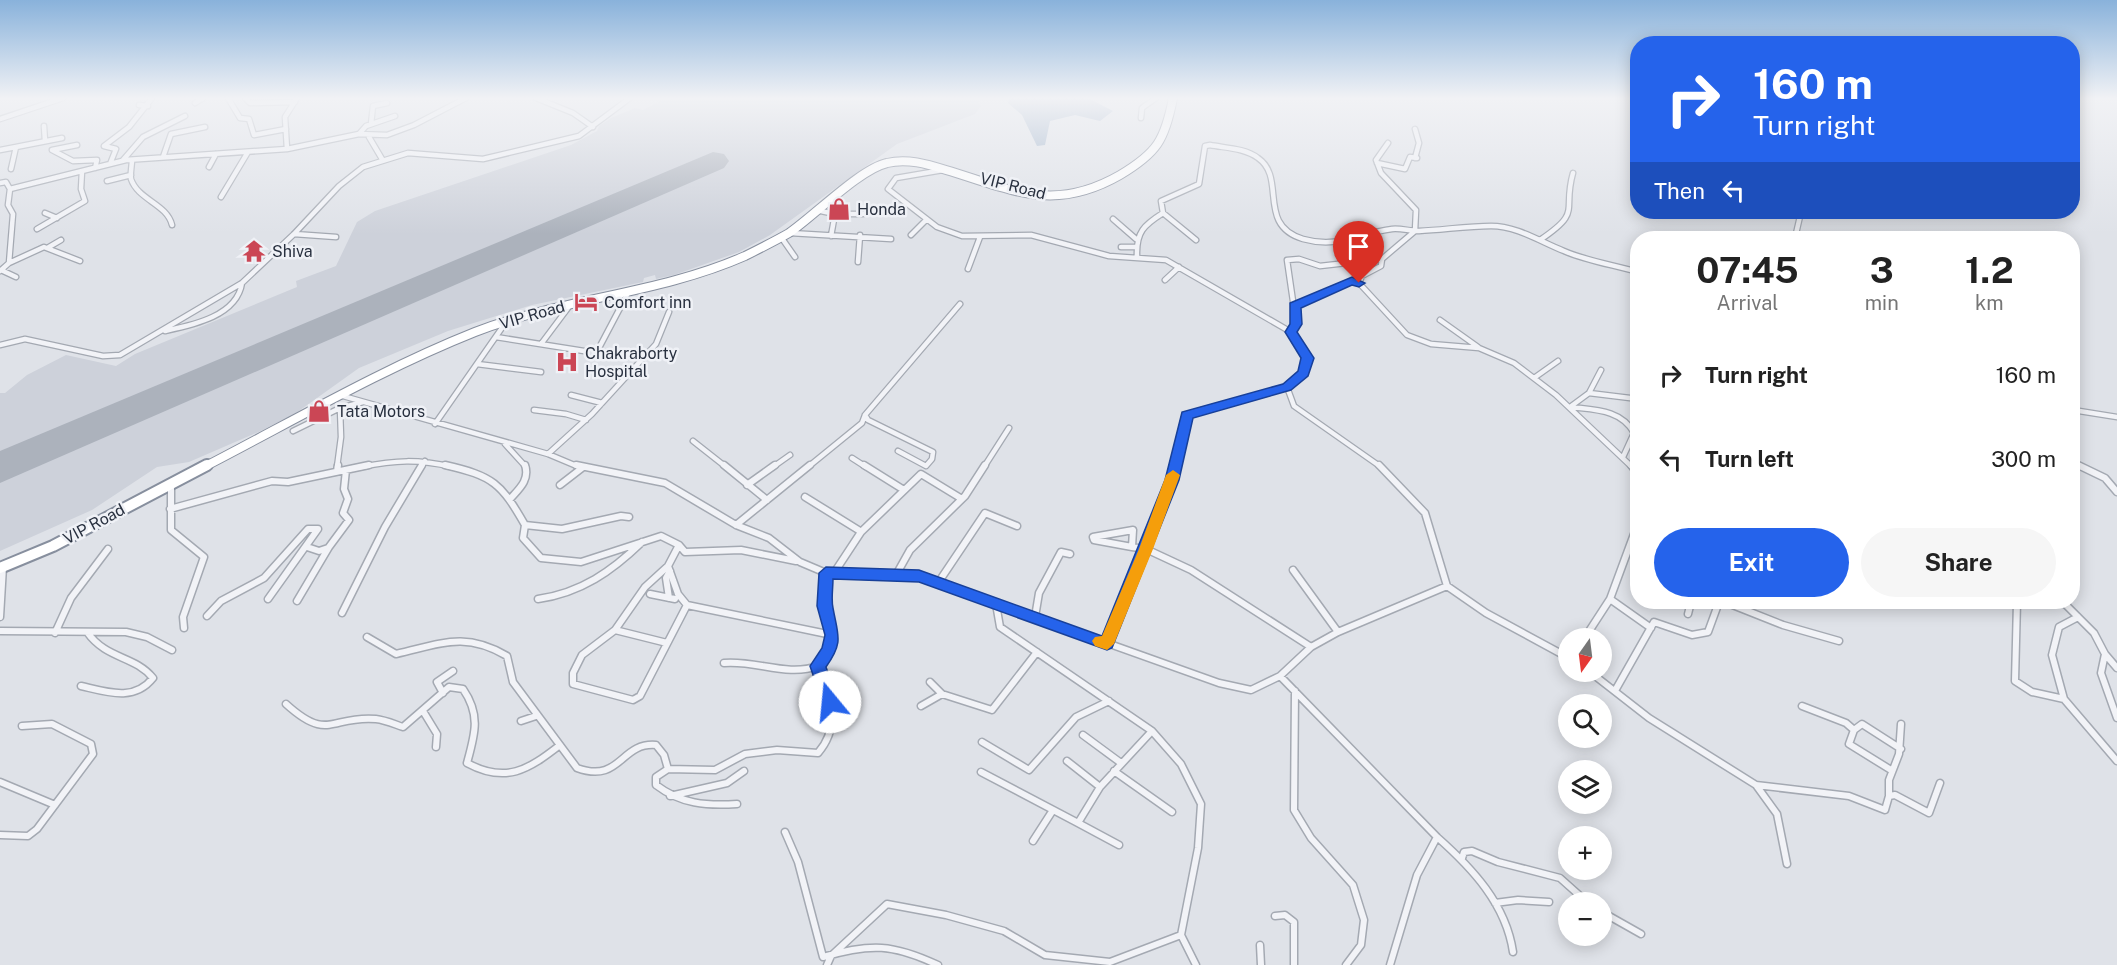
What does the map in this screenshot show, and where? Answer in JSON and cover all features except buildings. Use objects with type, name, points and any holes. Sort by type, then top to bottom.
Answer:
[{"type":"highway","name":"VIP Road","points":[[2,567],[53,546],[343,396],[444,347],[507,320],[701,274],[747,255],[785,235],[816,210],[885,163],[909,161],[947,169],[1034,194],[1069,196],[1095,188],[1154,153],[1162,143]]},
{"type":"street","points":[[0,150],[35,143]]},
{"type":"street","points":[[108,143],[104,146],[116,149],[110,164]]},
{"type":"street","points":[[122,161],[138,143]]},
{"type":"street","points":[[163,157],[168,143]]},
{"type":"street","points":[[287,143],[287,149]]},
{"type":"street","points":[[10,189],[122,161],[287,149],[316,143]]},
{"type":"street","points":[[373,143],[382,159]]},
{"type":"street","points":[[0,345],[25,339],[103,356],[120,355],[242,283],[294,234],[339,186],[363,167],[382,159],[408,153],[483,159],[550,143]]},
{"type":"street","points":[[1377,163],[1388,143]]},
{"type":"street","points":[[1377,163],[1405,169],[1405,166],[1408,167],[1410,157],[1416,158],[1419,143]]},
{"type":"street","points":[[77,144],[52,150],[73,160],[97,160],[95,168]]},
{"type":"street","points":[[1196,240],[1163,213],[1161,201],[1198,184],[1202,177],[1200,160],[1205,146],[1210,145],[1259,158],[1268,168],[1273,208],[1287,232],[1314,243],[1343,244],[1403,226],[1415,231],[1494,226],[1540,240],[1565,252],[1630,270]]},
{"type":"street","points":[[11,169],[16,147]]},
{"type":"street","points":[[221,197],[248,152]]},
{"type":"street","points":[[210,167],[216,154]]},
{"type":"street","points":[[132,160],[131,175],[144,195],[170,216],[172,225]]},
{"type":"street","points":[[1291,332],[1296,324],[1295,306],[1286,272],[1287,260],[1299,259],[1320,266],[1382,260],[1415,231],[1416,210],[1381,173],[1377,163]]},
{"type":"street","points":[[947,169],[896,178],[888,189],[937,227],[962,236],[1031,235],[1109,256],[1137,256],[1166,260],[1202,283],[1291,332],[1308,358],[1304,373],[1287,387],[1187,415],[1172,480],[1107,644]]},
{"type":"street","points":[[38,229],[76,204],[85,201],[81,189],[82,171]]},
{"type":"street","points":[[1540,240],[1558,227],[1570,211],[1568,186],[1573,173]]},
{"type":"street","points":[[107,181],[131,175]]},
{"type":"street","points":[[0,183],[6,182],[10,189],[8,205],[13,214],[9,263]]},
{"type":"street","points":[[816,210],[835,214],[863,214]]},
{"type":"street","points":[[45,213],[57,218]]},
{"type":"street","points":[[1137,256],[1136,239],[1143,226],[1163,213]]},
{"type":"street","points":[[831,236],[835,214]]},
{"type":"street","points":[[1113,219],[1136,239]]},
{"type":"street","points":[[911,235],[926,220]]},
{"type":"street","points":[[294,234],[336,237]]},
{"type":"street","points":[[795,257],[785,235],[860,235],[891,239]]},
{"type":"street","points":[[858,262],[860,235]]},
{"type":"street","points":[[968,269],[980,237]]},
{"type":"street","points":[[49,248],[61,240]]},
{"type":"street","points":[[16,277],[1,270],[9,263],[44,247],[80,261]]},
{"type":"street","points":[[1121,247],[1136,248]]},
{"type":"street","points":[[1359,283],[1362,276],[1381,266],[1382,260]]},
{"type":"street","points":[[1165,280],[1179,267]]},
{"type":"street","points":[[1295,306],[1352,281],[1359,283],[1407,335],[1431,344],[1479,348]]},
{"type":"street","points":[[161,332],[213,317],[236,299],[243,288],[242,283]]},
{"type":"street","points":[[600,346],[630,291]]},
{"type":"street","points":[[541,344],[571,304]]},
{"type":"street","points":[[736,525],[862,423],[865,415],[960,304]]},
{"type":"street","points":[[548,454],[586,420],[656,344],[669,312]]},
{"type":"street","points":[[435,424],[507,320]]},
{"type":"street","points":[[1440,320],[1479,348],[1514,363],[1534,378],[1570,407],[1630,465]]},
{"type":"street","points":[[496,337],[584,351]]},
{"type":"street","points":[[1534,378],[1558,361]]},
{"type":"street","points":[[477,364],[541,372]]},
{"type":"street","points":[[1570,407],[1589,393],[1601,370]]},
{"type":"street","points":[[1287,387],[1294,406],[1371,458],[1400,484],[1425,513],[1447,586],[1486,613],[1558,652]]},
{"type":"street","points":[[1589,393],[1630,398]]},
{"type":"street","points":[[571,395],[602,403]]},
{"type":"street","points":[[343,396],[435,424],[548,454],[582,468],[665,483],[736,525],[769,538],[800,562]]},
{"type":"street","points":[[293,431],[340,408],[364,402]]},
{"type":"street","points":[[1570,407],[1619,416],[1630,423]]},
{"type":"street","points":[[337,471],[341,437],[340,408]]},
{"type":"street","points":[[534,410],[566,414],[586,420]]},
{"type":"street","points":[[2080,411],[2117,417]]},
{"type":"street","points":[[865,415],[868,420],[933,452],[932,459],[926,466],[898,451]]},
{"type":"street","points":[[896,575],[910,550],[962,499],[1009,428]]},
{"type":"street","points":[[693,441],[767,500]]},
{"type":"street","points":[[502,442],[519,455],[528,472],[527,480],[510,499]]},
{"type":"street","points":[[1623,457],[1630,442]]},
{"type":"street","points":[[747,485],[789,455]]},
{"type":"street","points":[[852,458],[904,490]]},
{"type":"street","points":[[170,509],[272,481],[288,482],[395,460],[425,461],[471,471],[497,483],[510,499],[525,525],[523,538],[541,558],[581,562],[661,536],[679,545],[685,552],[732,548],[776,554],[826,573],[919,576],[1219,683],[1251,690],[1280,676],[1311,647],[1338,632],[1447,586]]},
{"type":"street","points":[[342,613],[385,527],[425,461]]},
{"type":"street","points":[[2080,466],[2105,478],[2117,492]]},
{"type":"street","points":[[560,485],[582,468]]},
{"type":"street","points":[[297,601],[329,547],[350,520],[343,513],[348,499],[344,489],[346,470]]},
{"type":"street","points":[[834,573],[844,550],[921,474],[962,499]]},
{"type":"street","points":[[171,484],[171,530],[204,558],[183,617],[184,628]]},
{"type":"street","points":[[805,497],[861,531]]},
{"type":"street","points":[[938,583],[985,513],[1017,526]]},
{"type":"street","points":[[525,525],[542,530],[561,531],[630,517]]},
{"type":"street","points":[[207,616],[221,601],[249,588],[256,580],[264,578],[308,529],[318,530],[307,547],[277,582],[268,599]]},
{"type":"street","points":[[1132,547],[1133,530],[1093,537],[1094,540],[1132,547],[1146,549],[1191,570],[1234,600],[1311,647]]},
{"type":"street","points":[[538,599],[558,598],[611,572],[643,541]]},
{"type":"street","points":[[650,594],[672,598],[666,578],[679,545]]},
{"type":"street","points":[[1591,628],[1610,599],[1630,545]]},
{"type":"street","points":[[307,547],[319,551],[329,547]]},
{"type":"street","points":[[55,633],[71,598],[108,549]]},
{"type":"street","points":[[1035,617],[1039,593],[1061,552],[1070,554]]},
{"type":"street","points":[[0,618],[2,567]]},
{"type":"street","points":[[669,568],[678,594],[687,606],[832,635]]},
{"type":"street","points":[[669,568],[645,587],[615,630],[582,655],[573,673],[573,684],[633,700],[640,696],[687,606]]},
{"type":"street","points":[[1293,570],[1338,632]]},
{"type":"street","points":[[724,663],[741,660],[785,670],[806,672],[818,666],[830,650],[832,635],[824,606],[826,573]]},
{"type":"street","points":[[1610,599],[1651,628]]},
{"type":"street","points":[[996,604],[1000,627],[1152,731],[1181,764],[1201,804],[1198,848],[1182,934],[1196,965]]},
{"type":"street","points":[[1688,614],[1689,609]]},
{"type":"street","points":[[1616,689],[1654,622],[1692,635],[1708,632],[1716,609]]},
{"type":"street","points":[[1743,609],[1783,625],[1839,641]]},
{"type":"street","points":[[2017,609],[2015,681],[2032,692],[2064,699]]},
{"type":"street","points":[[2070,609],[2094,633],[2105,654],[2117,667]]},
{"type":"street","points":[[2078,617],[2059,627],[2052,655],[2064,699],[2117,761]]},
{"type":"street","points":[[0,631],[22,634],[108,629],[144,636],[172,650]]},
{"type":"street","points":[[615,630],[667,643]]},
{"type":"street","points":[[81,686],[116,693],[136,694],[147,689],[153,678],[147,668],[103,652],[93,644],[87,632]]},
{"type":"street","points":[[367,637],[396,654],[447,641],[477,640],[494,647],[507,656],[513,682],[536,716],[548,726],[577,768],[591,773],[602,773],[644,744],[656,745],[664,755],[668,769]]},
{"type":"street","points":[[930,682],[942,694],[992,710],[1037,652]]},
{"type":"street","points":[[2105,654],[2101,673],[2117,718]]},
{"type":"street","points":[[738,804],[689,804],[670,796],[656,785],[656,777],[668,769],[715,770],[745,754],[777,750],[818,753],[829,743],[835,727],[818,666]]},
{"type":"street","points":[[443,693],[437,682],[453,671]]},
{"type":"street","points":[[1280,676],[1437,837],[1462,858],[1495,903],[1513,941],[1513,952]]},
{"type":"street","points":[[1605,682],[1649,717],[1756,785],[1777,814],[1787,864]]},
{"type":"street","points":[[286,704],[302,721],[334,728],[376,719],[403,727],[448,687],[463,689],[473,703],[478,718],[467,763],[482,772],[513,774],[536,765],[560,745]]},
{"type":"street","points":[[1295,691],[1294,810],[1299,824],[1353,882],[1363,906],[1365,931],[1362,944],[1355,957],[1346,965]]},
{"type":"street","points":[[921,706],[942,694]]},
{"type":"street","points":[[982,742],[1029,770],[1076,717],[1109,701]]},
{"type":"street","points":[[1802,706],[1846,723],[1854,730]]},
{"type":"street","points":[[423,711],[437,734],[436,747]]},
{"type":"street","points":[[520,721],[536,716]]},
{"type":"street","points":[[0,836],[28,836],[55,805],[93,754],[91,744],[52,724],[22,726]]},
{"type":"street","points":[[1891,770],[1849,744],[1854,730],[1862,724],[1901,749]]},
{"type":"street","points":[[1756,785],[1849,796],[1885,810],[1889,796],[1888,784],[1891,770],[1901,749],[1897,734],[1901,724]]},
{"type":"street","points":[[1078,823],[1100,787],[1152,731]]},
{"type":"street","points":[[1083,735],[1121,764]]},
{"type":"street","points":[[1067,761],[1100,787]]},
{"type":"street","points":[[670,796],[727,783],[744,771]]},
{"type":"street","points":[[1114,771],[1172,812]]},
{"type":"street","points":[[981,772],[1119,845]]},
{"type":"street","points":[[0,782],[55,805]]},
{"type":"street","points":[[1889,796],[1903,798],[1929,813],[1940,783]]},
{"type":"street","points":[[1033,841],[1053,810]]},
{"type":"street","points":[[785,832],[796,853],[815,936],[823,957],[856,947],[905,950],[938,965]]},
{"type":"street","points":[[1390,965],[1417,875],[1437,837]]},
{"type":"street","points":[[1462,858],[1464,852],[1472,851],[1498,862],[1560,878],[1576,892]]},
{"type":"street","points":[[1495,903],[1518,900],[1549,902]]},
{"type":"street","points":[[827,965],[831,956],[887,904],[946,915],[1004,931],[1045,955],[1110,962],[1182,934]]},
{"type":"street","points":[[1275,916],[1281,914],[1289,916],[1294,922],[1294,965]]},
{"type":"street","points":[[1612,918],[1641,934]]},
{"type":"street","points":[[1260,945],[1261,965]]},
{"type":"shaded area","points":[[575,143],[900,143],[770,235],[739,252],[674,275],[656,279],[655,275],[644,278],[643,282],[532,305],[448,331],[359,368],[296,413],[263,430],[189,462],[157,467],[92,510],[0,551],[0,393],[5,393],[27,375],[66,355],[116,366],[135,354],[297,287],[296,281],[336,266],[357,222],[375,211]]},
{"type":"runway","points":[[0,468],[713,161]]},
{"type":"slow traffic","points":[[1100,641],[1107,644],[1173,475]]},
{"type":"place","name":"Honda","points":[[839,209]]},
{"type":"place","name":"Shiva","points":[[254,251]]},
{"type":"place","name":"Comfort inn","points":[[586,302]]},
{"type":"place","name":"Chakraborty Hospital","points":[[567,362]]},
{"type":"place","name":"Tata Motors","points":[[319,411]]},
{"type":"route","points":[[830,702],[818,666],[830,650],[832,635],[824,606],[826,573],[919,576],[1107,644],[1172,480],[1187,415],[1287,387],[1304,373],[1308,358],[1291,332],[1296,324],[1295,306],[1352,281],[1359,283]]}]
